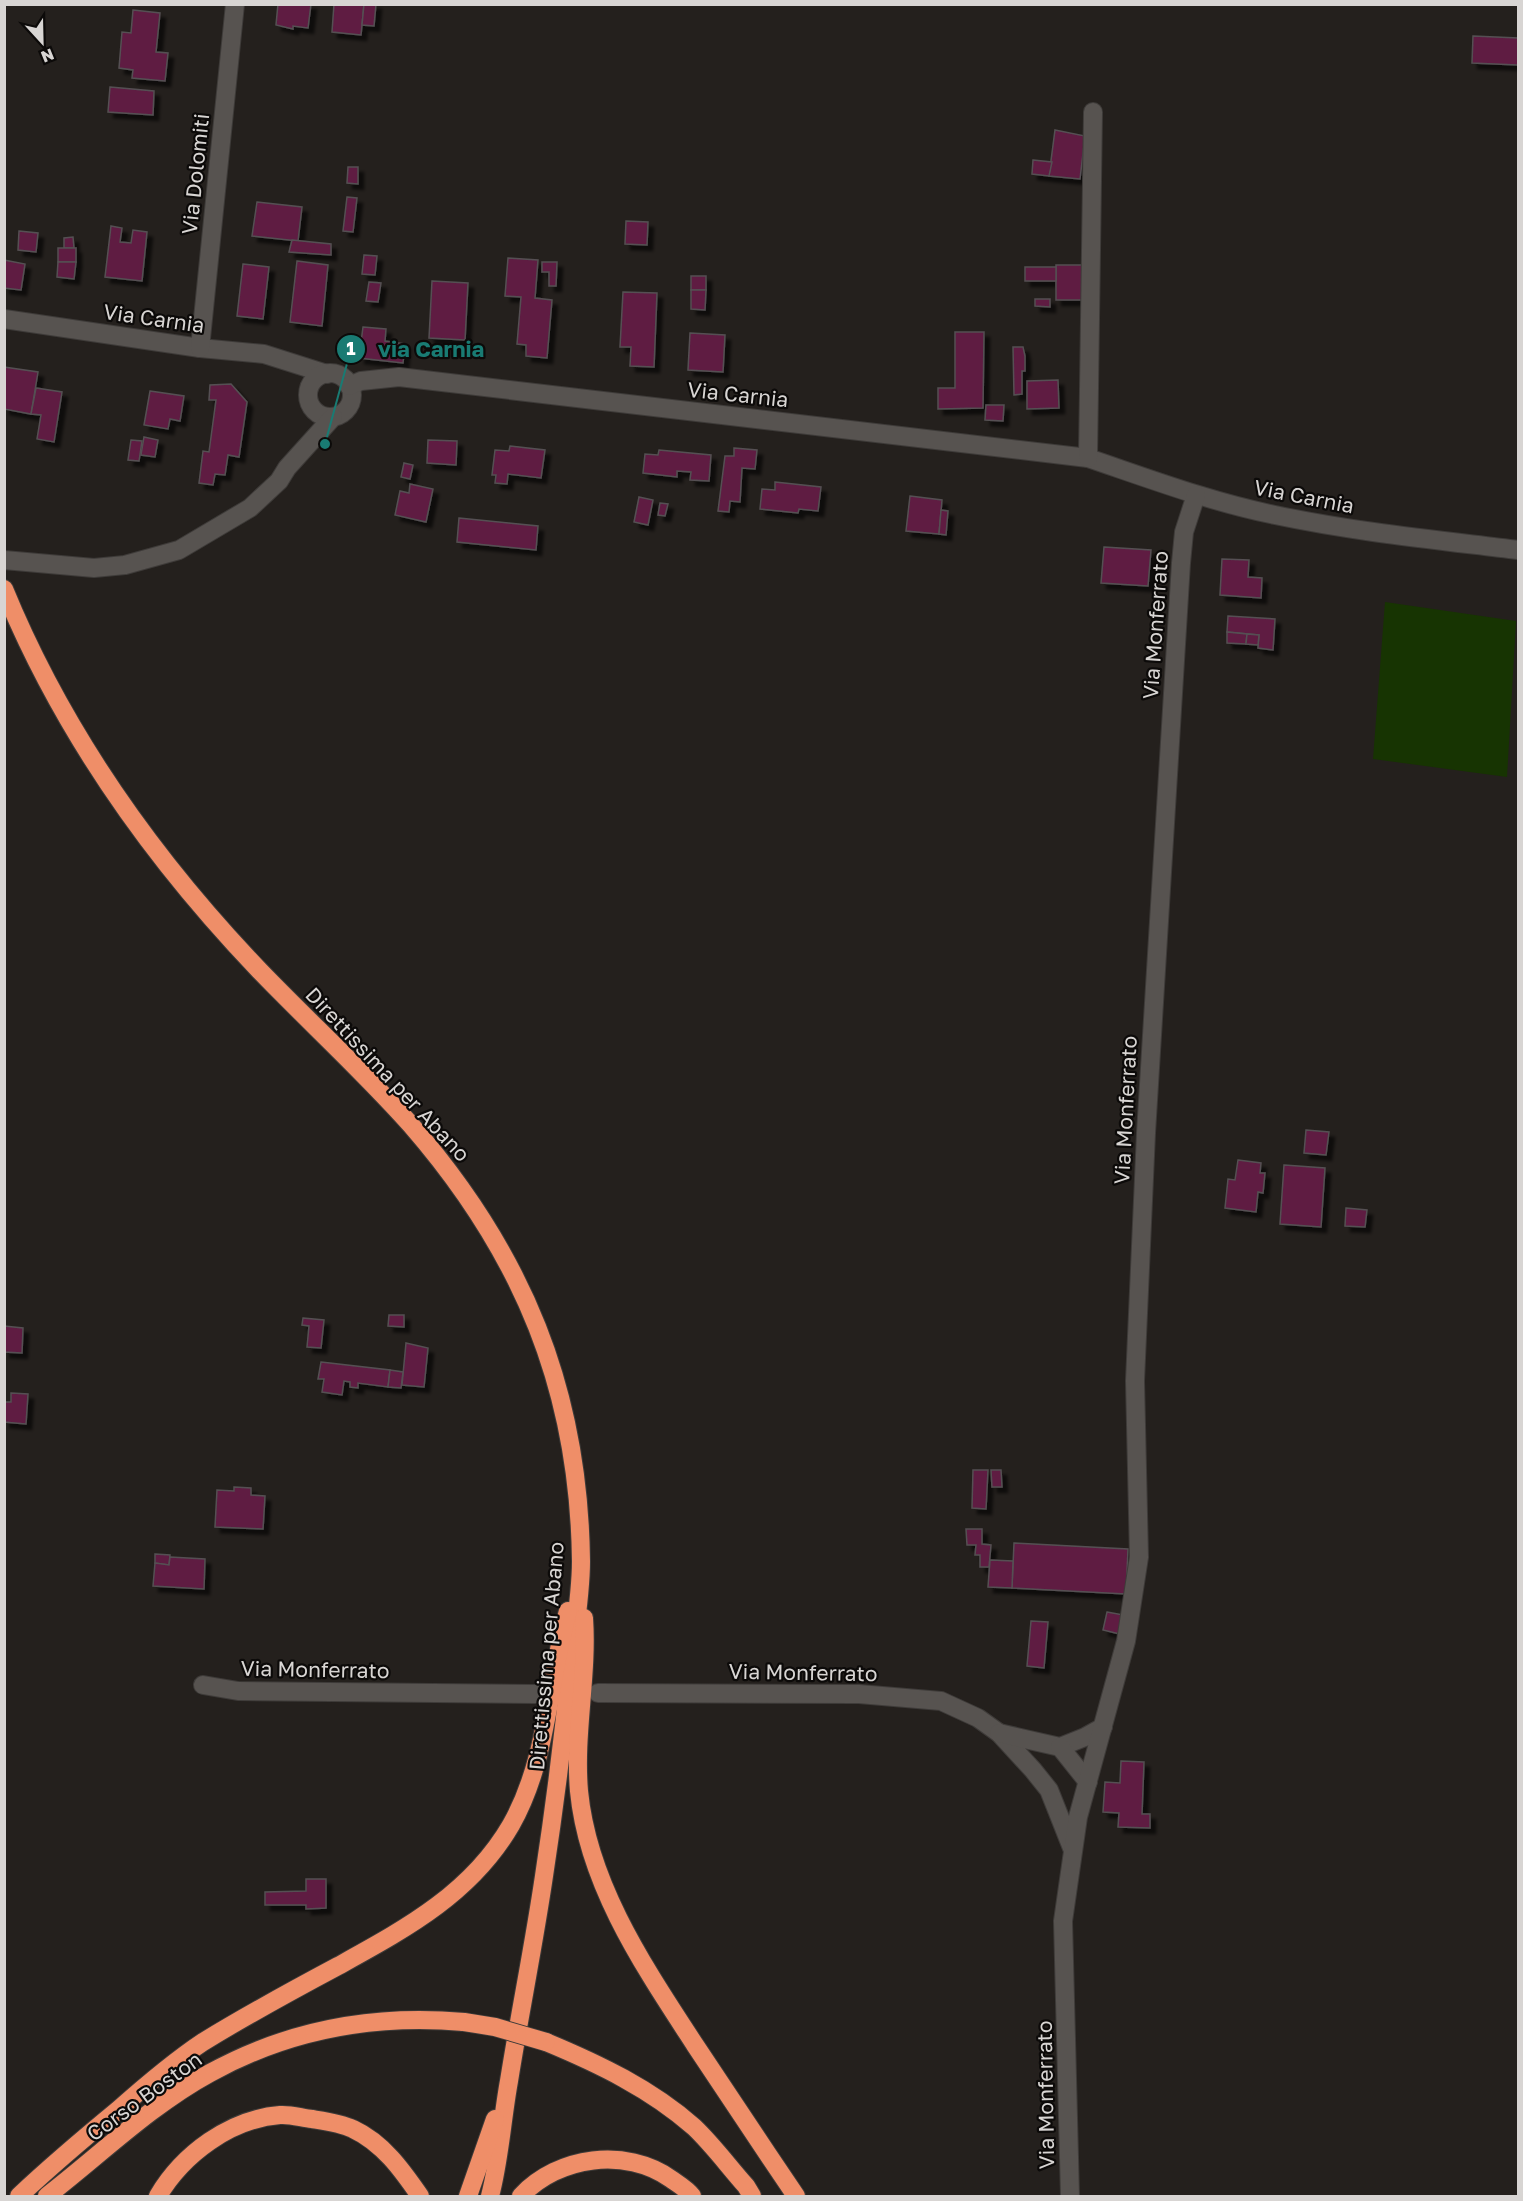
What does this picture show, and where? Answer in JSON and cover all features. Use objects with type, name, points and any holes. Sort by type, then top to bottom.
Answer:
[{"type":"highway","name":"Direttissima per Abano","points":[[4,589],[20,628],[81,743],[153,848],[257,968],[410,1124],[464,1190],[491,1232],[534,1317],[564,1406],[576,1472],[581,1566],[560,1770],[532,1962],[490,2196]]},
{"type":"highway","points":[[19,2196],[162,2072],[203,2043],[392,1937],[431,1912],[462,1887],[488,1859],[510,1826],[531,1782],[541,1747],[556,1653],[581,1566]]},
{"type":"highway","points":[[581,1566],[586,1647],[579,1790],[592,1851],[609,1897],[633,1945],[796,2196]]},
{"type":"highway","name":"Corso Boston","points":[[48,2196],[165,2102],[209,2073],[251,2053],[294,2037],[362,2022],[428,2019],[505,2029],[546,2042],[601,2065],[650,2094],[694,2127],[746,2186],[752,2196]]},
{"type":"highway","name":"Direttissima per Abano","points":[[468,2196],[509,2080]]},
{"type":"highway","points":[[158,2196],[183,2164],[206,2142],[240,2125],[281,2114],[326,2121],[353,2129],[395,2159],[420,2196]]},
{"type":"highway","points":[[521,2196],[546,2177],[570,2165],[595,2160],[631,2160],[664,2174],[692,2196]]},
{"type":"street","name":"Via Dolomiti","points":[[200,348],[235,4]]},
{"type":"street","points":[[1088,458],[1093,112]]},
{"type":"street","name":"Via Carnia","points":[[4,319],[200,348],[264,354],[327,374]]},
{"type":"street","points":[[296,366],[309,388]]},
{"type":"street","points":[[4,560],[94,568],[133,564],[179,550],[250,508],[279,482],[287,468],[315,439],[333,417],[347,410],[350,395],[341,377],[327,374],[313,381],[309,388],[308,395],[313,410],[315,439]]},
{"type":"street","name":"Via Carnia","points":[[350,395],[361,381],[399,377],[1088,458],[1196,495],[1275,515],[1380,533],[1518,550]]},
{"type":"street","points":[[313,410],[326,417],[333,417]]},
{"type":"street","name":"Via Monferrato","points":[[1070,2196],[1063,1921],[1073,1850],[1086,1789],[1126,1641],[1140,1557],[1135,1402],[1146,1133],[1181,563],[1184,531],[1196,495]]},
{"type":"street","name":"Via Monferrato","points":[[202,1685],[238,1691],[535,1694]]},
{"type":"street","name":"Via Monferrato","points":[[598,1693],[898,1695],[941,1701],[978,1718],[999,1733],[1049,1790],[1073,1850]]},
{"type":"street","points":[[1049,1790],[1060,1797],[1086,1789],[1060,1747],[1103,1727]]},
{"type":"street","name":"Via Monferrato","points":[[999,1733],[1060,1747]]},
{"type":"green space","points":[[1385,602],[1516,621],[1507,777],[1373,759]]},
{"type":"building","points":[[278,4],[311,4],[308,28],[293,26],[293,29],[276,25]]},
{"type":"building","points":[[334,4],[364,4],[361,35],[332,32]]},
{"type":"building","points":[[364,4],[376,4],[374,26],[362,25]]},
{"type":"building","points":[[133,10],[160,13],[156,52],[168,53],[165,81],[132,78],[133,70],[119,68],[122,32],[131,33]]},
{"type":"building","points":[[1473,36],[1518,38],[1518,65],[1472,63]]},
{"type":"building","points":[[110,87],[154,91],[153,115],[108,112]]},
{"type":"building","points":[[1055,130],[1085,136],[1080,179],[1049,176]]},
{"type":"building","points":[[1033,160],[1052,162],[1049,176],[1032,174]]},
{"type":"building","points":[[348,167],[358,167],[358,184],[347,183]]},
{"type":"building","points":[[347,197],[357,198],[353,232],[343,231]]},
{"type":"building","points":[[257,202],[302,207],[298,241],[252,236]]},
{"type":"building","points":[[626,221],[648,222],[647,245],[625,244]]},
{"type":"building","points":[[111,226],[122,228],[120,242],[131,243],[133,230],[147,232],[142,281],[105,277]]},
{"type":"building","points":[[19,231],[38,233],[36,252],[18,250]]},
{"type":"building","points":[[73,237],[74,248],[64,248],[64,238]]},
{"type":"building","points":[[292,240],[331,244],[331,255],[289,252]]},
{"type":"building","points":[[58,248],[76,248],[76,262],[58,262]]},
{"type":"building","points":[[364,255],[377,256],[375,275],[362,274]]},
{"type":"building","points":[[508,258],[538,260],[535,298],[552,300],[547,358],[526,356],[526,345],[517,344],[521,297],[505,296]]},
{"type":"building","points":[[4,260],[25,264],[21,290],[4,288]]},
{"type":"building","points":[[297,261],[328,265],[322,326],[290,322]]},
{"type":"building","points":[[58,262],[76,262],[74,279],[57,277]]},
{"type":"building","points":[[542,262],[557,262],[556,286],[549,286],[549,272],[542,272]]},
{"type":"building","points":[[243,264],[269,267],[263,319],[237,316]]},
{"type":"building","points":[[1056,265],[1087,265],[1083,300],[1056,300]]},
{"type":"building","points":[[1025,267],[1056,267],[1056,281],[1025,281]]},
{"type":"building","points":[[691,276],[706,276],[706,290],[691,290]]},
{"type":"building","points":[[432,281],[468,283],[465,340],[429,338]]},
{"type":"building","points":[[369,282],[381,283],[378,302],[366,301]]},
{"type":"building","points":[[691,290],[706,290],[705,310],[691,309]]},
{"type":"building","points":[[623,292],[657,293],[654,367],[630,366],[631,347],[620,347]]},
{"type":"building","points":[[1035,299],[1050,299],[1050,307],[1035,306]]},
{"type":"building","points":[[363,327],[386,329],[385,341],[405,344],[403,363],[359,358]]},
{"type":"building","points":[[955,332],[984,332],[983,408],[938,409],[938,388],[955,388]]},
{"type":"building","points":[[690,333],[725,335],[723,372],[688,370]]},
{"type":"building","points":[[1013,347],[1023,347],[1025,356],[1025,371],[1022,371],[1022,394],[1014,395]]},
{"type":"building","points":[[4,367],[38,372],[31,414],[4,409]]},
{"type":"building","points":[[1058,380],[1059,408],[1027,409],[1027,381]]},
{"type":"building","points":[[231,384],[247,402],[239,457],[228,455],[225,475],[215,474],[213,485],[199,483],[203,451],[209,452],[216,400],[209,400],[210,385]]},
{"type":"building","points":[[36,388],[62,392],[54,442],[37,439],[41,415],[31,414]]},
{"type":"building","points":[[150,391],[184,396],[180,421],[170,419],[168,429],[144,425]]},
{"type":"building","points":[[986,405],[1004,405],[1003,421],[985,420]]},
{"type":"building","points":[[144,437],[158,440],[155,457],[141,455]]},
{"type":"building","points":[[131,440],[142,441],[139,461],[128,460]]},
{"type":"building","points":[[428,440],[457,441],[456,465],[427,463]]},
{"type":"building","points":[[510,446],[545,450],[541,478],[508,474],[507,484],[495,483],[496,475],[492,475],[495,450],[509,451]]},
{"type":"building","points":[[734,448],[757,450],[755,469],[742,468],[740,502],[730,501],[729,512],[718,511],[725,456],[734,456]]},
{"type":"building","points":[[659,450],[711,455],[709,481],[690,480],[691,472],[677,471],[677,477],[643,473],[645,454],[658,455]]},
{"type":"building","points":[[404,463],[413,465],[410,479],[401,477]]},
{"type":"building","points":[[775,482],[821,487],[818,511],[799,509],[798,513],[760,509],[762,489],[775,490]]},
{"type":"building","points":[[410,484],[433,489],[426,522],[395,515],[400,491],[409,493]]},
{"type":"building","points":[[910,496],[942,500],[939,534],[906,531]]},
{"type":"building","points":[[639,497],[653,500],[648,525],[634,522]]},
{"type":"building","points":[[660,503],[668,504],[665,516],[658,515]]},
{"type":"building","points":[[941,510],[948,511],[946,535],[939,534]]},
{"type":"building","points":[[459,518],[538,526],[536,550],[457,542]]},
{"type":"building","points":[[1104,547],[1151,550],[1148,586],[1101,583]]},
{"type":"building","points":[[1222,559],[1249,560],[1248,577],[1262,578],[1261,598],[1220,595]]},
{"type":"building","points":[[1228,616],[1275,619],[1273,650],[1258,648],[1259,635],[1227,632]]},
{"type":"building","points":[[1227,632],[1247,634],[1246,644],[1227,643]]},
{"type":"building","points":[[1247,634],[1259,635],[1258,645],[1246,644]]},
{"type":"building","points":[[1306,1130],[1329,1132],[1326,1155],[1304,1153]]},
{"type":"building","points":[[1238,1160],[1261,1163],[1260,1173],[1265,1173],[1263,1193],[1258,1192],[1256,1212],[1225,1208],[1228,1179],[1235,1180]]},
{"type":"building","points":[[1284,1165],[1325,1168],[1321,1227],[1280,1224]]},
{"type":"building","points":[[1346,1208],[1367,1210],[1365,1227],[1345,1226]]},
{"type":"building","points":[[389,1315],[404,1315],[404,1327],[388,1326]]},
{"type":"building","points":[[303,1318],[324,1320],[321,1348],[307,1347],[309,1326],[302,1325]]},
{"type":"building","points":[[4,1326],[23,1328],[22,1353],[4,1352]]},
{"type":"building","points":[[406,1343],[428,1348],[424,1387],[402,1385]]},
{"type":"building","points":[[321,1362],[390,1370],[388,1387],[358,1383],[358,1388],[350,1387],[350,1382],[344,1381],[342,1395],[322,1392],[324,1379],[318,1379]]},
{"type":"building","points":[[390,1370],[403,1372],[401,1388],[388,1387]]},
{"type":"building","points":[[11,1393],[28,1394],[26,1424],[4,1422],[4,1402],[11,1402]]},
{"type":"building","points":[[973,1470],[988,1470],[986,1509],[972,1508]]},
{"type":"building","points":[[991,1470],[1001,1470],[1002,1487],[992,1487]]},
{"type":"building","points":[[234,1487],[251,1488],[251,1495],[265,1496],[263,1529],[215,1527],[217,1490],[234,1491]]},
{"type":"building","points":[[966,1529],[982,1529],[982,1544],[991,1545],[989,1567],[980,1567],[980,1555],[975,1555],[976,1545],[967,1545]]},
{"type":"building","points":[[1014,1543],[1128,1549],[1126,1594],[1012,1588]]},
{"type":"building","points":[[155,1554],[170,1555],[169,1565],[155,1563]]},
{"type":"building","points":[[170,1557],[205,1559],[204,1589],[153,1586],[155,1563],[169,1565]]},
{"type":"building","points":[[990,1560],[1013,1561],[1012,1588],[988,1587]]},
{"type":"building","points":[[1107,1612],[1129,1616],[1124,1635],[1103,1630]]},
{"type":"building","points":[[1031,1621],[1048,1622],[1044,1668],[1027,1666]]},
{"type":"building","points":[[1121,1761],[1144,1762],[1142,1814],[1150,1814],[1150,1828],[1118,1827],[1119,1813],[1103,1812],[1105,1782],[1120,1783]]},
{"type":"building","points":[[306,1879],[326,1879],[326,1908],[306,1909],[306,1905],[265,1905],[265,1892],[306,1891]]},
{"type":"place","name":"via Carnia","points":[[325,444]]}]
